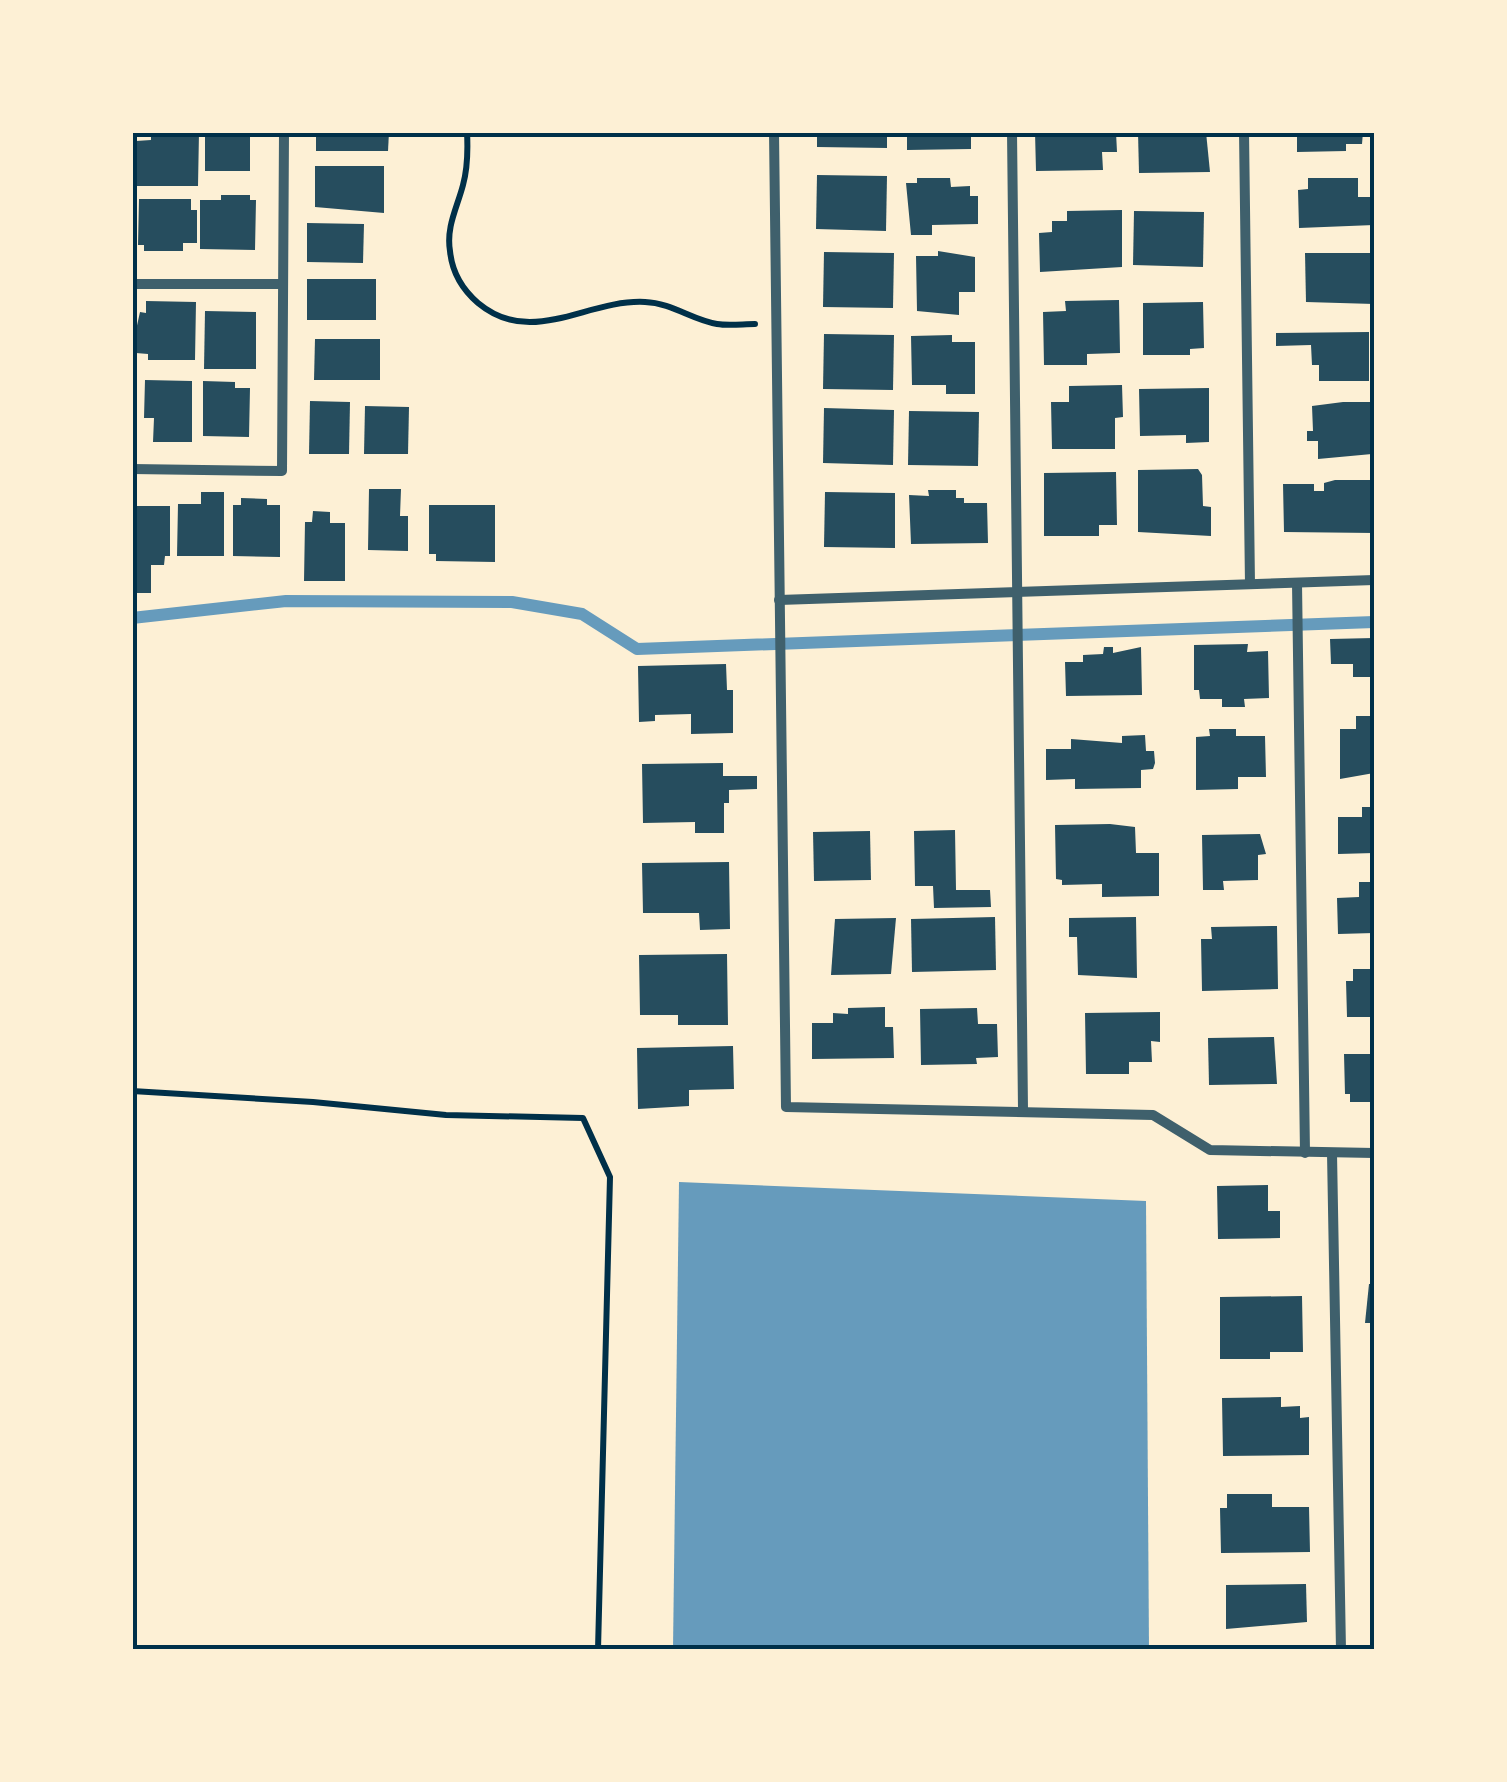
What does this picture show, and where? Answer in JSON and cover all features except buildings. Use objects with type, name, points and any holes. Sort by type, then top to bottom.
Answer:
[{"type":"street","points":[[132,470],[282,471],[284,132]]},
{"type":"street","points":[[774,132],[786,1106],[1153,1115],[1210,1150],[1374,1153]]},
{"type":"street","points":[[1012,132],[1023,1110]]},
{"type":"street","points":[[1244,132],[1250,584]]},
{"type":"street","points":[[132,284],[283,284]]},
{"type":"street","points":[[779,600],[1374,580]]},
{"type":"street","points":[[1297,583],[1306,1153]]},
{"type":"street","points":[[1332,1152],[1341,1650]]},
{"type":"path","points":[[466,132],[468,162],[450,221],[449,248],[462,285],[491,314],[513,324],[535,323],[581,314],[604,304],[648,302],[669,305],[714,324],[776,325]]},
{"type":"path","points":[[132,1092],[446,1115],[583,1118],[610,1177],[598,1650]]},
{"type":"water","points":[[679,1182],[1146,1201],[1149,1649],[673,1649]]},
{"type":"waterway","points":[[132,618],[286,601],[512,602],[582,614],[637,649],[1374,622]]}]
